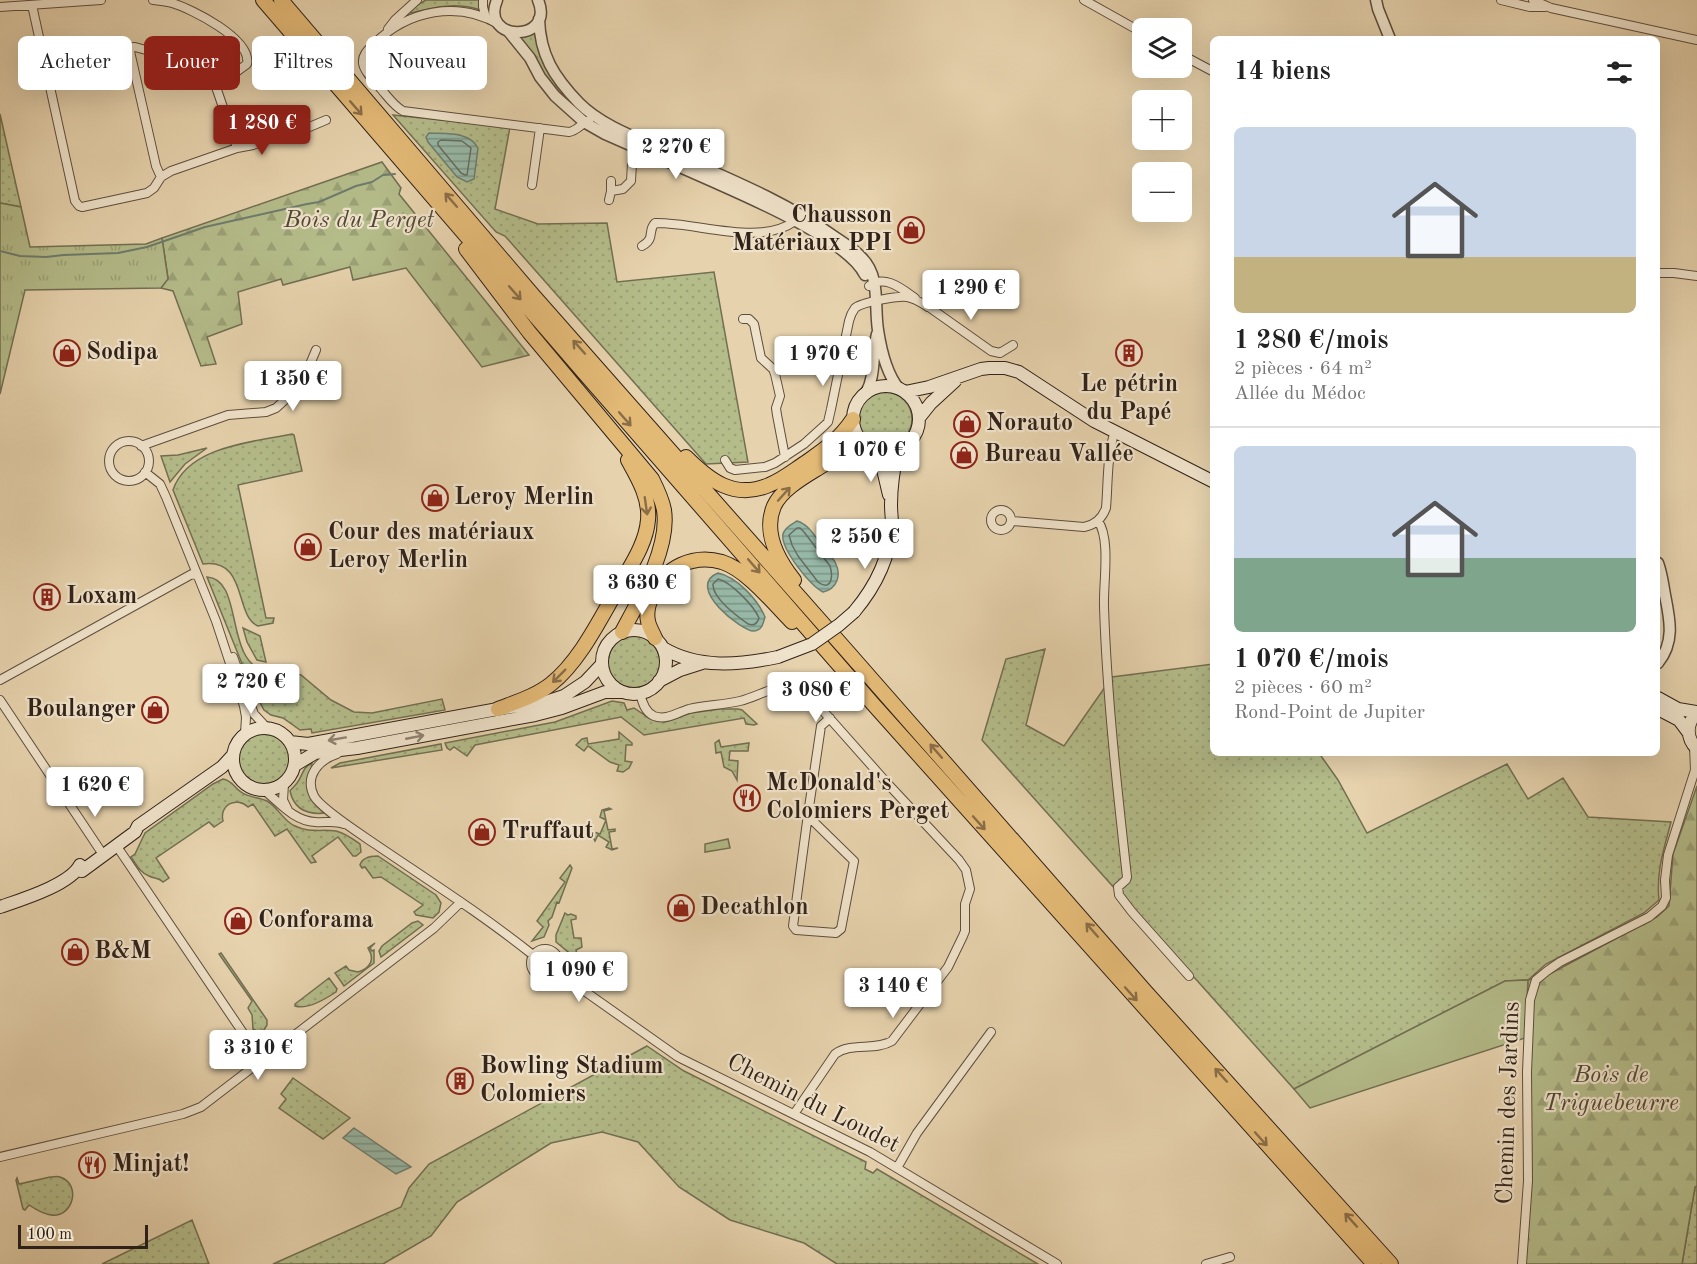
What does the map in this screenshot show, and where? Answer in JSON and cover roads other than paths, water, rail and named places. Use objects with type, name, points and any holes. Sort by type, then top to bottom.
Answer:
[{"type":"highway","points":[[263,0],[873,704],[1374,1264]]},
{"type":"highway","points":[[281,0],[524,285],[1154,1001],[1391,1264]]},
{"type":"highway","points":[[408,169],[439,214],[529,332],[652,479],[664,509],[660,549],[622,632]]},
{"type":"highway","points":[[631,406],[651,421],[708,478],[720,485],[749,490],[771,485],[824,450],[844,433],[853,419]]},
{"type":"highway","points":[[498,709],[529,697],[564,672],[600,619],[642,544],[648,520],[647,502],[642,486],[613,435]]},
{"type":"highway","points":[[848,651],[777,556],[771,538],[771,519],[774,506],[787,489],[806,475],[849,451],[871,449]]},
{"type":"highway","points":[[659,643],[648,621],[648,610],[654,591],[662,580],[671,570],[697,559],[724,563],[740,572],[757,587],[873,704]]},
{"type":"main road","points":[[902,391],[924,388],[958,378],[974,370],[989,368],[1012,370],[1036,383],[1094,422],[1210,480]]},
{"type":"main road","points":[[871,449],[889,452],[908,444],[915,435],[920,418],[931,403],[958,378]]},
{"type":"main road","points":[[891,505],[881,461],[858,437],[854,429],[855,408],[866,393],[881,387],[894,387],[914,401],[920,418]]},
{"type":"main road","points":[[623,692],[609,681],[602,664],[609,642],[622,632],[644,631],[685,658],[703,662],[715,664],[757,661],[778,657],[812,644],[854,612],[882,570],[890,536],[891,505],[898,450]]},
{"type":"main road","points":[[659,643],[666,657],[664,674],[659,681]]},
{"type":"main road","points":[[295,765],[315,753],[357,748],[535,716],[606,692],[640,693],[680,670],[703,662]]},
{"type":"main road","points":[[290,742],[308,744],[546,702],[564,696],[585,682],[602,664]]},
{"type":"main road","points":[[1660,699],[1681,710],[1697,712],[1688,732]]},
{"type":"main road","points":[[1660,710],[1679,720],[1695,747]]},
{"type":"main road","points":[[267,728],[280,732],[290,742],[295,765],[284,784],[266,791],[252,789],[240,780],[233,765],[233,755],[244,734],[267,728]]},
{"type":"main road","points":[[1,907],[33,896],[77,870],[100,849],[131,828],[138,826],[222,767],[233,755]]},
{"type":"main road","points":[[207,777],[229,772],[236,775]]},
{"type":"main road","points":[[77,870],[82,871],[135,832],[138,826]]},
{"type":"street","points":[[0,7],[18,3],[32,5],[101,0]]},
{"type":"street","points":[[153,0],[177,5],[207,19],[230,36]]},
{"type":"street","points":[[417,0],[395,20],[363,56],[367,72],[394,104],[403,111],[572,132],[595,116]]},
{"type":"street","points":[[483,0],[486,18]]},
{"type":"street","points":[[497,0],[495,15],[504,28],[530,58],[540,77],[555,96],[584,122],[605,134],[795,221],[821,236],[853,260],[872,284]]},
{"type":"street","points":[[1084,0],[1132,27]]},
{"type":"street","points":[[1376,0],[1389,36]]},
{"type":"street","points":[[1502,0],[1530,7],[1551,8],[1697,40]]},
{"type":"street","points":[[1533,0],[1551,8]]},
{"type":"street","points":[[540,1],[542,46],[549,63],[580,104],[595,116],[642,141],[777,202],[813,222],[861,256],[870,268],[878,331],[888,372],[902,391]]},
{"type":"street","points":[[32,5],[39,36]]},
{"type":"street","points":[[386,32],[411,19],[435,12],[459,10],[469,12],[516,34],[530,30],[539,19]]},
{"type":"street","points":[[240,46],[248,60],[240,70]]},
{"type":"street","points":[[132,60],[156,166],[161,177]]},
{"type":"street","points":[[1192,60],[1210,70]]},
{"type":"street","points":[[51,90],[77,205],[82,207],[147,193],[154,188],[161,177],[171,171],[237,148],[253,145],[280,133],[290,137],[296,129],[307,128],[326,120]]},
{"type":"street","points":[[217,90],[237,148]]},
{"type":"street","points":[[572,112],[580,104]]},
{"type":"street","points":[[532,184],[540,128]]},
{"type":"street","points":[[611,181],[610,196],[631,182],[633,146]]},
{"type":"street","points":[[642,246],[652,236],[651,227],[655,223],[752,232],[784,228],[795,221]]},
{"type":"street","points":[[1660,273],[1697,276]]},
{"type":"street","points":[[872,284],[892,282],[992,351],[1000,353],[1013,345]]},
{"type":"street","points":[[725,460],[730,468],[735,470],[765,467],[785,457],[828,422],[850,316],[858,306],[907,297],[928,307]]},
{"type":"street","points":[[743,320],[749,318],[754,324],[761,358],[775,374],[780,396],[776,408],[785,457]]},
{"type":"street","points":[[866,393],[871,383],[874,344],[878,331]]},
{"type":"street","points":[[141,446],[228,416],[266,412],[276,408],[298,388],[316,350]]},
{"type":"street","points":[[1012,521],[1084,527],[1098,520],[1106,508],[1110,451],[1115,432]]},
{"type":"street","points":[[132,442],[141,446],[148,457],[145,472],[135,480],[121,480],[112,473],[109,462],[112,451],[121,443],[132,442]]},
{"type":"street","points":[[145,472],[160,484],[239,671],[254,714],[267,728]]},
{"type":"street","points":[[1098,520],[1104,536],[1103,603],[1108,690],[1126,877],[1117,891],[1132,912],[1189,976]]},
{"type":"street","points":[[1660,571],[1671,628],[1667,648],[1660,660]]},
{"type":"street","points":[[0,680],[192,574],[197,575]]},
{"type":"street","points":[[216,621],[244,706],[246,717],[244,734]]},
{"type":"street","points":[[640,693],[647,711],[664,718],[695,708],[739,701],[783,687],[795,687],[809,695],[966,870],[970,889],[964,912],[965,931],[951,962],[895,1038],[885,1045],[846,1048],[838,1051],[794,1114]]},
{"type":"street","points":[[0,700],[100,849]]},
{"type":"street","points":[[808,814],[854,861],[840,929],[836,933],[796,930],[793,926],[808,814],[821,726],[830,718]]},
{"type":"street","name":"Chemin des Jardins","points":[[1522,1264],[1528,1180],[1527,1072],[1532,989],[1540,976],[1555,965],[1649,917],[1662,906],[1666,898],[1665,880],[1668,855],[1696,769],[1695,747]]},
{"type":"street","points":[[357,748],[324,759],[313,771],[311,782],[315,798],[352,828],[461,902],[533,955]]},
{"type":"street","points":[[284,784],[282,792],[288,810]]},
{"type":"street","points":[[266,791],[304,821],[339,822],[352,828]]},
{"type":"street","points":[[116,845],[262,1060]]},
{"type":"street","points":[[0,1157],[183,1114],[201,1107],[442,921],[461,902]]},
{"type":"street","points":[[539,950],[551,950],[558,959],[556,971],[545,977],[537,975],[531,965],[533,955],[539,950]]},
{"type":"street","name":"Chemin du Loudet","points":[[556,971],[678,1057],[870,1152],[1057,1264]]},
{"type":"street","points":[[897,1168],[917,1133],[991,1032]]},
{"type":"street","points":[[1206,1264],[1230,1257]]},
{"type":"water","points":[[429,133],[456,134],[474,143],[478,148],[474,179],[467,182],[457,177],[428,142],[426,137]]},
{"type":"water","points":[[797,521],[810,530],[835,562],[838,572],[837,581],[828,590],[823,592],[811,583],[786,548],[783,534]]},
{"type":"water","points":[[718,573],[739,584],[757,604],[765,617],[759,629],[754,631],[748,629],[719,608],[708,588],[709,580]]},
{"type":"water","points":[[354,1128],[411,1167],[396,1174],[343,1138]]},
{"type":"waterway","points":[[0,251],[20,256],[46,257],[118,253],[147,247],[205,227],[319,202],[356,186],[372,182],[383,175],[395,174]]},
{"type":"place","name":"Chausson Matériaux PPI","points":[[911,230]]},
{"type":"place","name":"Sodipa","points":[[67,353]]},
{"type":"place","name":"Le pétrin du Papé","points":[[1129,353]]},
{"type":"place","name":"Norauto","points":[[967,424]]},
{"type":"place","name":"Bureau Vallée","points":[[964,455]]},
{"type":"place","name":"Leroy Merlin","points":[[435,498]]},
{"type":"place","name":"Cour des matériaux Leroy Merlin","points":[[308,547]]},
{"type":"place","name":"Loxam","points":[[47,597]]},
{"type":"place","name":"Boulanger","points":[[155,710]]},
{"type":"place","name":"McDonald's Colomiers Perget","points":[[747,798]]},
{"type":"place","name":"Truffaut","points":[[482,832]]},
{"type":"place","name":"Decathlon","points":[[681,908]]},
{"type":"place","name":"Conforama","points":[[238,921]]},
{"type":"place","name":"B&M","points":[[75,952]]},
{"type":"place","name":"Bowling Stadium Colomiers","points":[[460,1081]]},
{"type":"place","name":"Minjat!","points":[[92,1165]]},
{"type":"park label","name":"Bois du Perget","points":[[359,221]]},
{"type":"park label","name":"Bois de Triguebeurre","points":[[1611,1090]]}]
